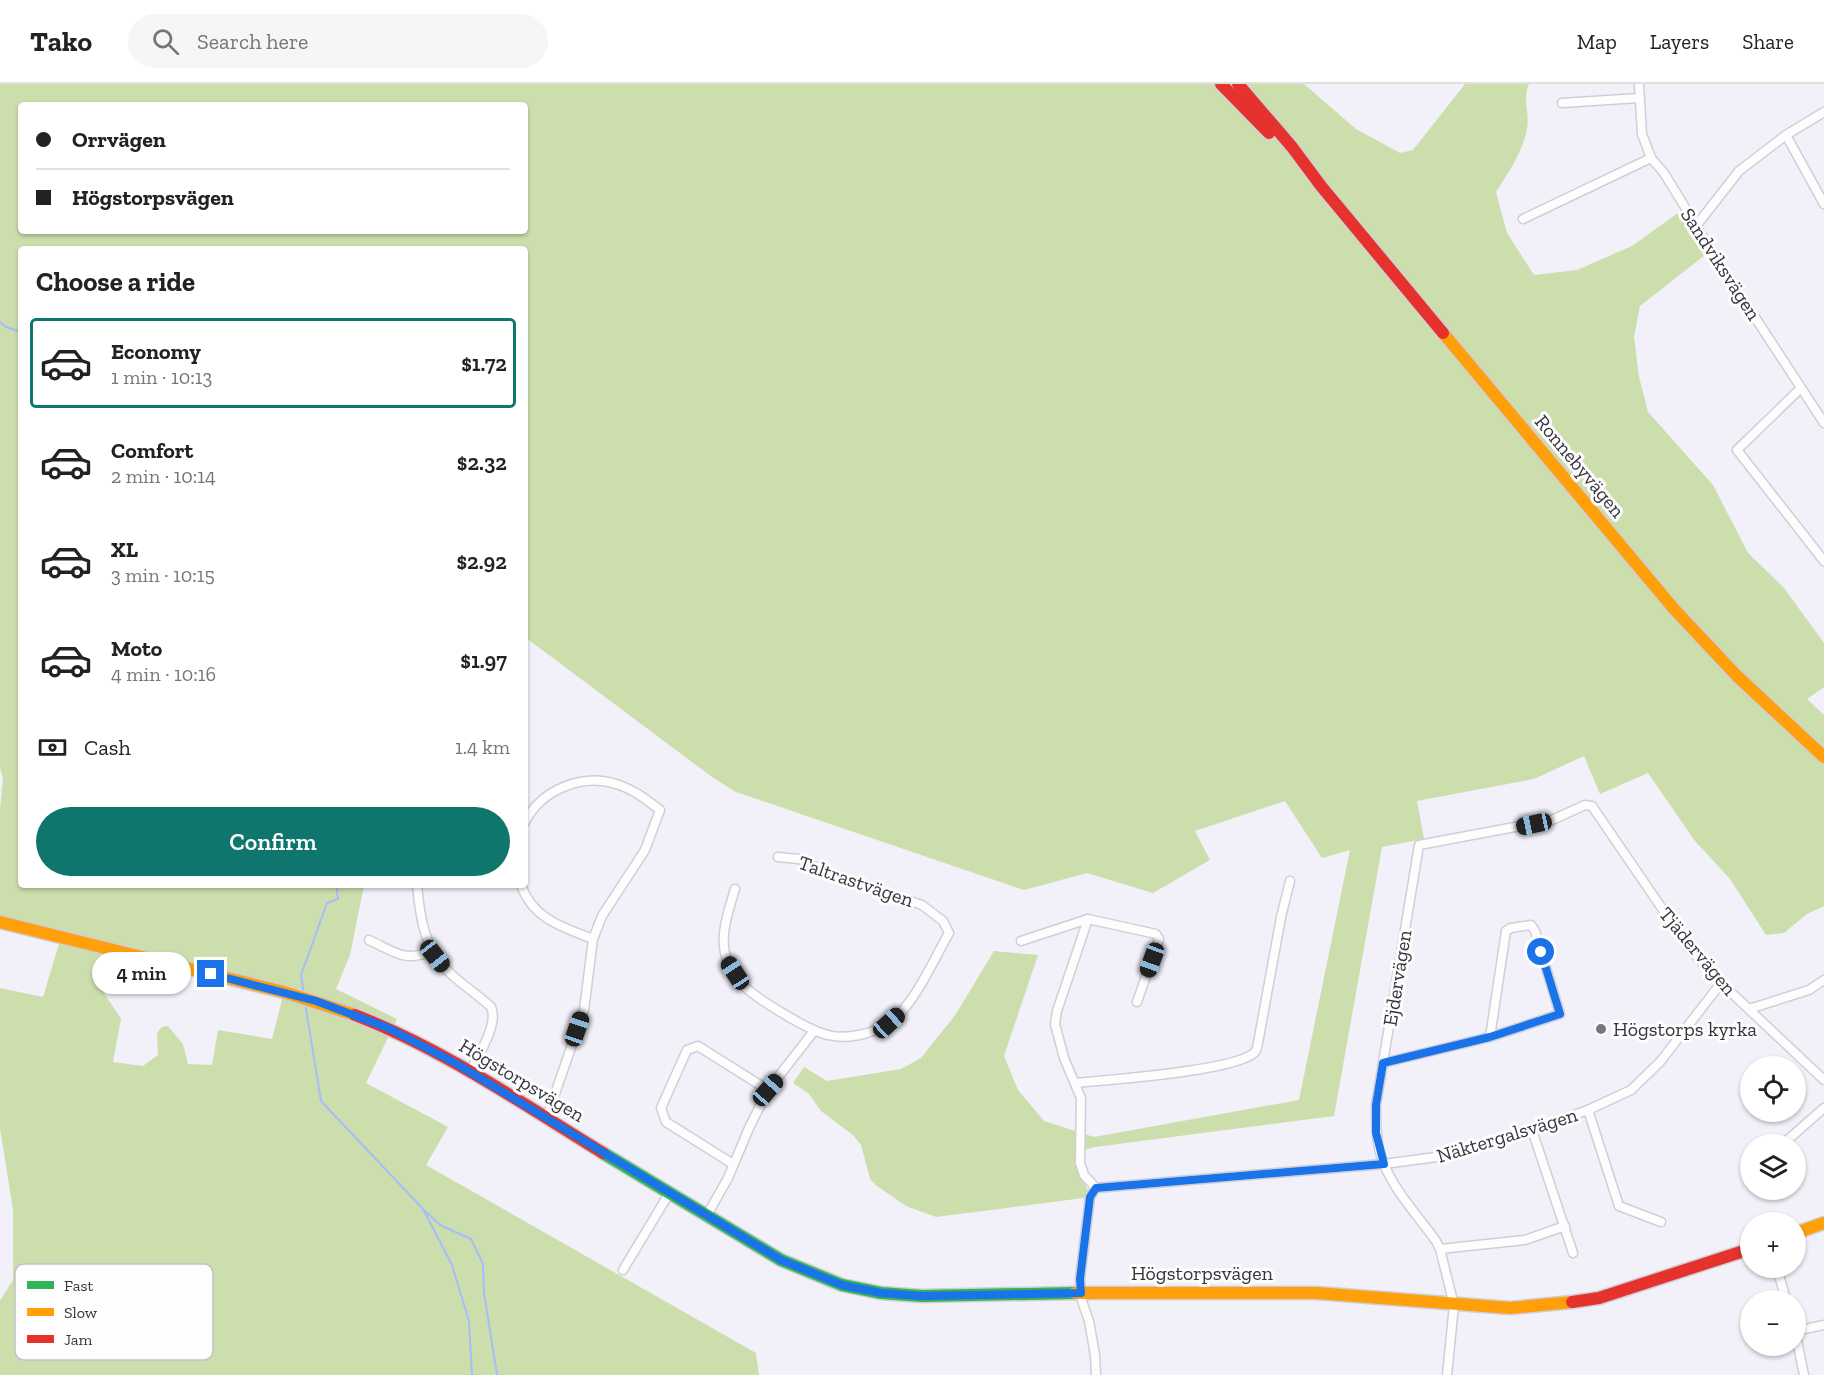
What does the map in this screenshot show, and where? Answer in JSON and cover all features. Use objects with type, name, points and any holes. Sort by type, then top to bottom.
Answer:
[{"type":"street","name":"Ronnebyvägen","points":[[1221,84],[1321,186]]},
{"type":"street","name":"Ronnebyvägen","points":[[1238,84],[1674,609],[1737,676],[1824,757]]},
{"type":"street","name":"Sandviksvägen","points":[[1639,84],[1642,134],[1651,158],[1664,174],[1824,423]]},
{"type":"street","points":[[1562,103],[1639,98]]},
{"type":"street","points":[[1696,226],[1739,171],[1786,135],[1824,112]]},
{"type":"street","points":[[1786,135],[1824,204]]},
{"type":"street","points":[[1523,219],[1651,158]]},
{"type":"street","points":[[1801,388],[1737,450],[1824,561]]},
{"type":"street","points":[[528,818],[540,802],[557,790],[577,782],[596,780],[616,784],[640,794],[660,810],[645,850],[602,916],[593,939],[584,1010],[548,1117]]},
{"type":"street","name":"Ejdervägen","points":[[1447,1375],[1454,1305],[1440,1249],[1384,1164],[1376,1133],[1376,1105],[1419,845],[1552,820],[1585,805],[1592,806]]},
{"type":"street","name":"Tjädervägen","points":[[1592,806],[1689,948],[1721,983],[1824,1080]]},
{"type":"street","name":"Taltrastvägen","points":[[778,857],[799,859],[830,874],[922,905],[943,921],[950,933],[907,1007],[889,1023],[867,1034],[829,1036],[814,1031]]},
{"type":"street","points":[[1076,1083],[1193,1071],[1246,1057],[1254,1052],[1258,1044],[1281,917],[1290,881]]},
{"type":"street","points":[[417,888],[419,907],[432,951],[453,976],[494,1014],[491,1026],[470,1072]]},
{"type":"street","points":[[522,888],[531,905],[540,915],[564,930],[593,939]]},
{"type":"street","points":[[707,1215],[728,1178],[768,1090],[814,1031],[742,984],[728,963],[724,941],[726,918],[735,889]]},
{"type":"street","points":[[1088,919],[1057,1011],[1055,1024],[1064,1058],[1081,1098],[1080,1163],[1084,1175],[1096,1188],[1090,1197],[1080,1279],[1081,1293],[1093,1343],[1096,1375]]},
{"type":"street","points":[[1022,941],[1088,919],[1156,934],[1159,939],[1137,1002]]},
{"type":"street","name":"Högstorpsvägen","points":[[0,922],[316,1001],[388,1028],[548,1117],[781,1260],[823,1278],[881,1293],[922,1296],[1317,1293],[1374,1296],[1454,1305],[1533,1306],[1599,1298],[1740,1252]]},
{"type":"street","points":[[1383,1063],[1490,1037],[1560,1014],[1535,931],[1531,925],[1506,931],[1490,1037]]},
{"type":"street","points":[[369,940],[408,958],[432,951]]},
{"type":"street","points":[[1749,1009],[1809,990],[1824,980]]},
{"type":"street","name":"Näktergalsvägen","points":[[1096,1188],[1384,1164],[1452,1155],[1532,1130],[1588,1110],[1631,1090],[1660,1062],[1721,983]]},
{"type":"street","points":[[733,1164],[666,1122],[661,1108],[687,1050],[698,1046],[768,1090]]},
{"type":"street","points":[[1794,1134],[1824,1108]]},
{"type":"street","points":[[1588,1110],[1619,1206],[1660,1222]]},
{"type":"street","points":[[1532,1130],[1573,1253]]},
{"type":"street","points":[[622,1270],[670,1192]]},
{"type":"street","points":[[1806,1229],[1824,1223]]},
{"type":"street","points":[[1440,1249],[1525,1240],[1565,1226]]},
{"type":"street","points":[[1806,1329],[1824,1325]]},
{"type":"street","points":[[1800,1356],[1804,1375]]},
{"type":"green space","points":[[0,84],[1304,84],[1356,129],[1400,153],[1413,150],[1465,84],[1529,84],[1526,95],[1528,123],[1525,138],[1496,192],[1507,233],[1534,275],[1577,270],[1632,246],[1678,213],[1705,255],[1640,306],[1634,337],[1639,377],[1648,412],[1713,485],[1748,553],[1784,588],[1824,643],[1824,687],[1807,699],[1824,715],[1824,906],[1807,914],[1784,933],[1766,935],[1730,879],[1695,841],[1648,773],[1600,794],[1584,756],[1534,779],[1417,801],[1424,839],[1382,847],[1334,1116],[1078,1151],[1081,1175],[1091,1197],[936,1217],[906,1206],[870,1179],[861,1145],[853,1135],[821,1111],[809,1094],[793,1083],[804,1067],[827,1081],[901,1069],[921,1058],[956,1014],[994,951],[1038,955],[1004,1056],[1018,1090],[1044,1121],[1094,1137],[1299,1100],[1350,850],[1322,858],[1285,801],[1195,831],[1210,860],[1153,893],[1087,873],[1024,890],[736,792],[712,777],[528,639],[528,246],[18,246],[18,888],[363,888],[350,955],[336,989],[397,1019],[366,1083],[448,1127],[426,1165],[756,1353],[759,1375],[0,1375],[0,1301],[13,1280],[13,1210],[0,1128],[0,988],[43,997],[61,937],[0,922],[0,810],[3,778],[0,768]],"holes":[[[118,951],[284,992],[272,1039],[218,1030],[212,1065],[188,1064],[183,1044],[168,1026],[162,1027],[157,1033],[158,1055],[143,1066],[113,1062],[121,1019],[104,993]]]},
{"type":"waterway","points":[[0,322],[18,331]]},
{"type":"waterway","points":[[304,995],[301,975],[327,903],[338,899],[336,888]]},
{"type":"waterway","points":[[305,1003],[321,1101],[423,1209],[452,1265],[469,1321],[472,1375]]},
{"type":"waterway","points":[[425,1211],[440,1225],[471,1239],[483,1264],[484,1293],[497,1375]]},
{"type":"traffic: fast","points":[[603,1153],[781,1260],[842,1285],[881,1293],[922,1296],[1075,1293]]},
{"type":"traffic: slow","points":[[1443,333],[1674,609],[1737,676],[1824,757]]},
{"type":"traffic: slow","points":[[0,922],[284,992],[355,1015]]},
{"type":"traffic: slow","points":[[1806,1229],[1824,1223]]},
{"type":"traffic: slow","points":[[1075,1293],[1317,1293],[1510,1308],[1572,1302]]},
{"type":"traffic: jam","points":[[1221,84],[1269,133]]},
{"type":"traffic: jam","points":[[1238,84],[1443,333]]},
{"type":"traffic: jam","points":[[355,1015],[420,1044],[451,1061],[603,1153]]},
{"type":"traffic: jam","points":[[1572,1302],[1599,1298],[1740,1252]]},
{"type":"place","name":"Högstorps kyrka","points":[[1601,1029]]},
{"type":"route","points":[[211,974],[316,1001],[388,1028],[457,1064],[548,1117],[781,1260],[842,1285],[881,1293],[922,1296],[1081,1293],[1080,1279],[1090,1197],[1096,1188],[1384,1164],[1376,1133],[1376,1105],[1383,1063],[1490,1037],[1560,1014],[1541,952]]}]
